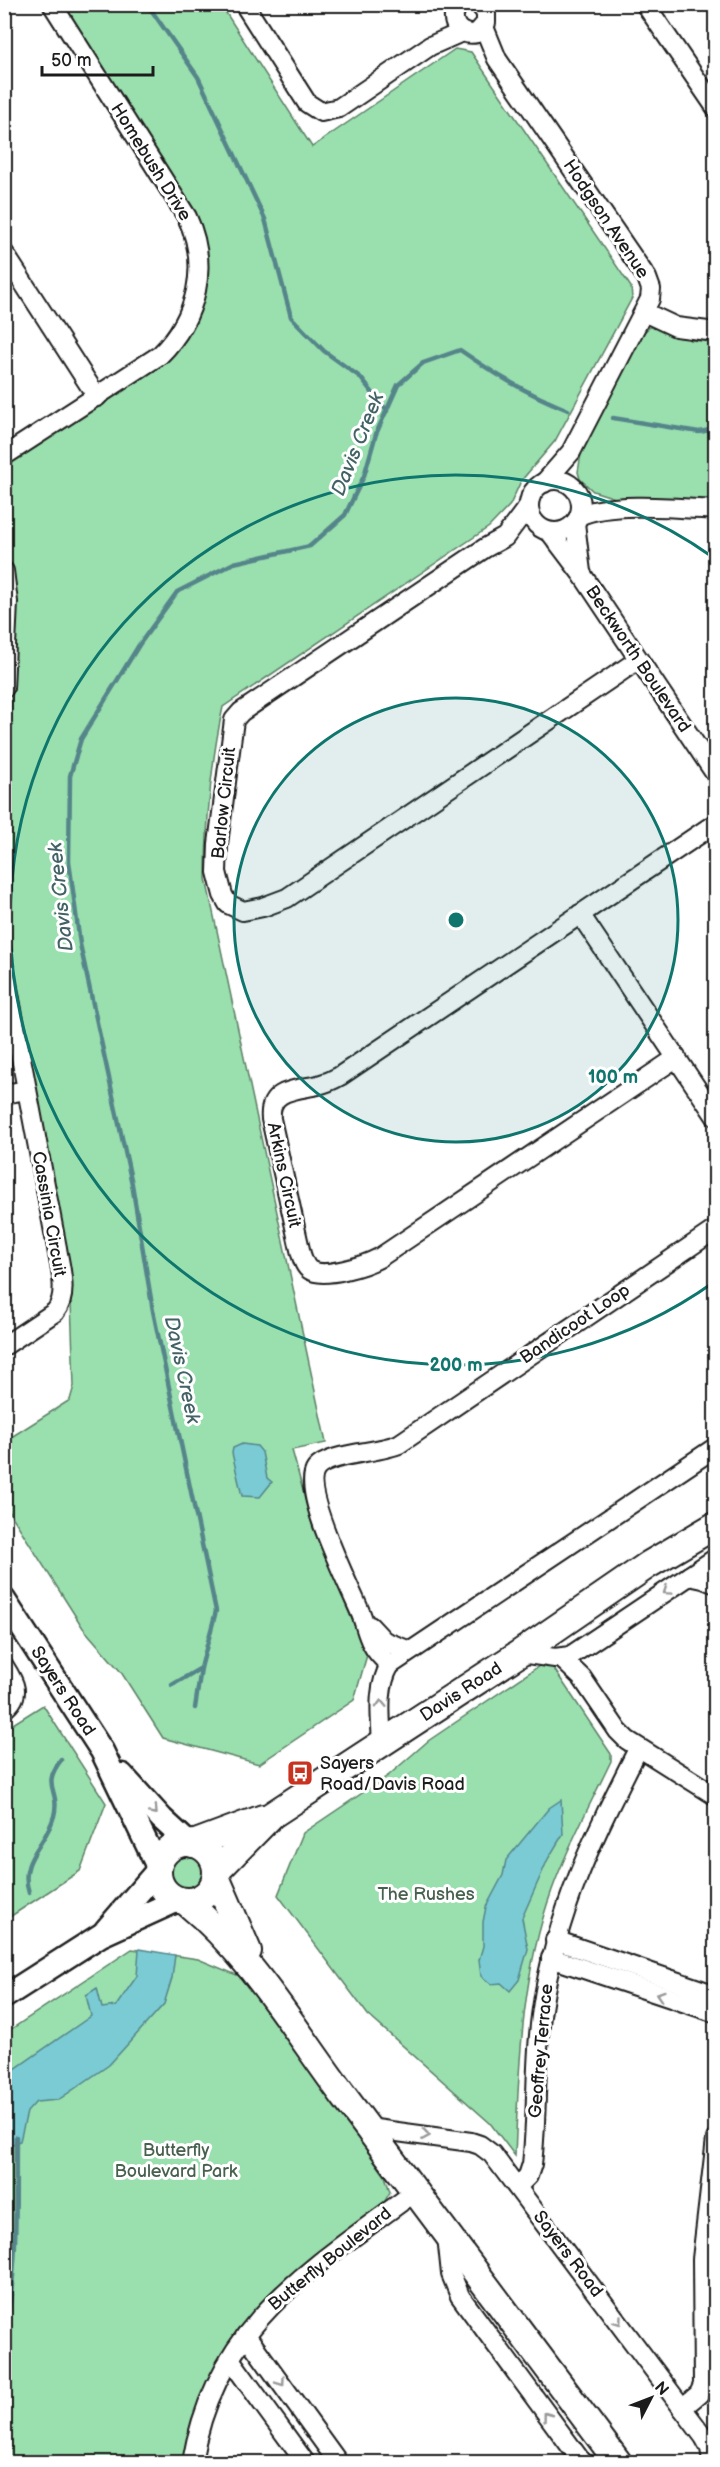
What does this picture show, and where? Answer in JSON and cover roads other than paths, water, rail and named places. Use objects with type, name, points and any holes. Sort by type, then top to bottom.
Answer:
[{"type":"main road","name":"Davis Road","points":[[648,1565],[716,1510]]},
{"type":"main road","name":"Davis Road","points":[[190,1843],[272,1815],[520,1653],[648,1565],[716,1525]]},
{"type":"main road","name":"Davis Road","points":[[216,1875],[272,1815]]},
{"type":"main road","points":[[259,1976],[216,1875],[210,1854],[190,1843],[172,1847],[161,1859],[158,1868],[159,1880],[163,1888],[223,1934],[259,1976],[368,2128],[618,2463]]},
{"type":"main road","points":[[182,1901],[195,1901],[209,1892],[216,1875]]},
{"type":"street","name":"Homebush Drive","points":[[4,456],[151,362],[176,338],[189,317],[198,284],[199,256],[191,227],[52,4]]},
{"type":"street","points":[[244,4],[306,103],[321,112],[339,108],[430,46],[458,18],[477,33],[487,13]]},
{"type":"street","points":[[645,4],[716,108]]},
{"type":"street","name":"Hodgson Avenue","points":[[487,13],[497,59]]},
{"type":"street","name":"Hodgson Avenue","points":[[458,18],[497,59],[646,278],[651,294],[644,312],[571,452],[544,483]]},
{"type":"street","points":[[4,253],[97,397]]},
{"type":"street","points":[[644,312],[676,327],[716,332]]},
{"type":"street","name":"Hodgson Avenue","points":[[571,452],[574,489]]},
{"type":"street","points":[[613,507],[559,481],[544,483],[533,492],[529,505],[533,520],[546,531],[565,530],[590,511],[613,507],[716,510]]},
{"type":"street","points":[[574,489],[581,502],[577,520]]},
{"type":"street","name":"Barlow Circuit","points":[[505,537],[529,505]]},
{"type":"street","name":"Beckworth Boulevard","points":[[577,520],[581,573]]},
{"type":"street","name":"Barlow Circuit","points":[[546,531],[505,537],[485,548],[251,706],[234,720],[217,863],[223,895],[228,903],[237,910],[249,910],[286,898],[638,660]]},
{"type":"street","name":"Beckworth Boulevard","points":[[546,531],[581,573],[716,775]]},
{"type":"street","points":[[4,571],[8,589],[4,688]]},
{"type":"street","name":"Arkins Circuit","points":[[676,1058],[379,1258],[357,1267],[328,1273],[314,1272],[306,1266],[301,1254],[271,1119],[270,1111],[274,1100],[283,1092],[321,1084],[340,1076],[716,823]]},
{"type":"street","points":[[580,915],[716,1117]]},
{"type":"street","name":"Cassinia Circuit","points":[[4,968],[57,1248],[63,1294],[55,1312],[4,1346]]},
{"type":"street","points":[[4,1094],[27,1090]]},
{"type":"street","name":"Bandicoot Loop","points":[[390,1665],[373,1647],[323,1524],[313,1489],[313,1475],[319,1465],[399,1444],[716,1229]]},
{"type":"street","points":[[382,1744],[381,1692],[384,1676],[390,1665],[716,1447]]},
{"type":"street","points":[[520,1653],[561,1658],[582,1649],[689,1576],[715,1563]]},
{"type":"street","points":[[689,1576],[716,1584]]},
{"type":"street","name":"Sayers Road","points":[[4,1600],[102,1751],[158,1868]]},
{"type":"street","name":"Bandicoot Loop","points":[[361,1615],[384,1641],[410,1651]]},
{"type":"street","points":[[582,1649],[582,1678]]},
{"type":"street","points":[[561,1658],[582,1678],[618,1731],[638,1749],[716,1796]]},
{"type":"street","points":[[4,1666],[16,1689],[14,1700],[4,1709]]},
{"type":"street","name":"Geoffrey Terrace","points":[[517,2187],[528,2176],[532,2164],[539,2028],[550,1958],[583,1861],[638,1749]]},
{"type":"street","name":"Sayers Road","points":[[102,1751],[155,1812],[190,1843]]},
{"type":"street","points":[[101,1935],[158,1868]]},
{"type":"street","points":[[4,1997],[101,1935],[182,1901]]},
{"type":"street","points":[[555,1940],[716,1995]]},
{"type":"street","points":[[550,1958],[716,2013]]},
{"type":"street","name":"Sayers Road","points":[[368,2128],[422,2134],[480,2145],[492,2154],[704,2438],[710,2448],[712,2463]]},
{"type":"street","points":[[682,2408],[699,2394],[703,2385],[702,2259],[716,2139]]},
{"type":"street","name":"Butterfly Boulevard","points":[[192,2463],[207,2404],[230,2359],[263,2312],[292,2284],[416,2191]]},
{"type":"street","points":[[447,2232],[451,2274],[460,2296],[582,2463]]},
{"type":"street","points":[[246,2335],[338,2463]]},
{"type":"street","points":[[230,2359],[304,2463]]},
{"type":"water","points":[[242,1444],[257,1446],[262,1452],[267,1478],[272,1482],[260,1497],[242,1496],[232,1453],[233,1448]]},
{"type":"water","points":[[561,1800],[563,1834],[548,1859],[522,1918],[528,1949],[519,1980],[510,1991],[501,1983],[491,1984],[481,1976],[479,1960],[483,1946],[483,1922],[486,1907],[503,1875],[506,1860],[549,1808]]},
{"type":"water","points":[[139,1949],[175,1955],[172,1978],[164,2004],[109,2065],[58,2100],[36,2102],[27,2112],[20,2141],[5,2147],[5,2076],[91,2016],[86,1995],[97,1988],[102,2008],[116,2006],[137,1976]]},
{"type":"waterway","points":[[147,4],[198,77],[265,219],[291,317],[324,351],[360,377],[387,411]]},
{"type":"waterway","name":"Davis Creek","points":[[195,1708],[201,1668],[216,1611],[153,1311],[132,1184],[80,944],[69,861],[70,776],[81,739],[139,645],[177,592],[234,563],[310,546],[345,515],[364,476],[376,434],[398,385],[423,363],[460,350],[512,383],[568,410]]},
{"type":"waterway","name":"Davis Creek","points":[[613,418],[699,432],[716,429]]},
{"type":"waterway","name":"Davis Creek","points":[[172,1685],[201,1668]]},
{"type":"waterway","name":"Davis Creek","points":[[29,1893],[27,1871],[54,1816],[55,1800],[51,1782],[61,1760]]},
{"type":"waterway","name":"Davis Creek","points":[[4,2334],[14,2261],[16,2137]]},
{"type":"place","name":"Sayers Road/Davis Road","points":[[300,1773]]},
{"type":"park label","name":"The Rushes","points":[[426,1894]]},
{"type":"park label","name":"Butterfly Boulevard Park","points":[[176,2160]]}]
